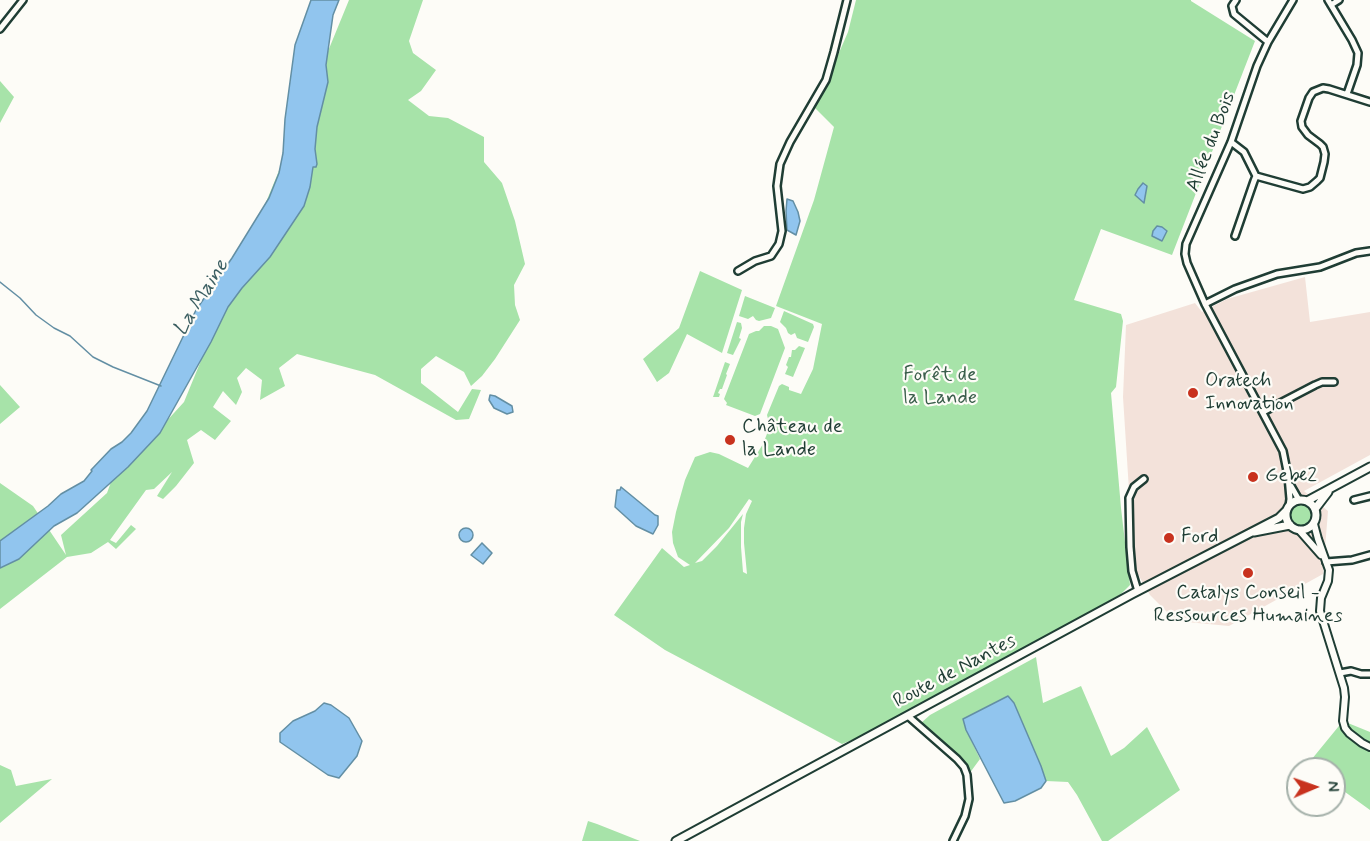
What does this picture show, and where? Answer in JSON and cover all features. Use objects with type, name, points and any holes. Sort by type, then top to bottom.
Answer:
[{"type":"main road","points":[[1303,500],[1310,503],[1317,514],[1314,524],[1307,529],[1299,530],[1287,521],[1288,509],[1292,503],[1333,487],[1370,467]]},
{"type":"main road","points":[[1315,509],[1333,487]]},
{"type":"main road","name":"Route de Nantes","points":[[676,841],[1138,591],[1278,518],[1288,509]]},
{"type":"main road","name":"Route de Nantes","points":[[1249,533],[1290,525]]},
{"type":"street","points":[[0,29],[23,0]]},
{"type":"street","points":[[738,271],[755,261],[771,256],[779,244],[782,231],[777,186],[780,164],[826,80],[847,0]]},
{"type":"street","points":[[1236,0],[1232,6],[1234,14],[1268,42]]},
{"type":"street","name":"Allée du Bois","points":[[1288,476],[1283,451],[1204,301],[1185,254],[1186,244],[1231,142],[1257,66],[1268,42],[1293,0]]},
{"type":"street","points":[[1339,0],[1329,2],[1358,53],[1357,65],[1347,94]]},
{"type":"street","points":[[1231,142],[1244,152],[1256,176],[1303,189],[1320,178],[1324,162],[1323,147],[1302,127],[1301,121],[1312,92],[1323,88],[1370,102]]},
{"type":"street","points":[[1235,236],[1256,176]]},
{"type":"street","points":[[1204,301],[1278,274],[1320,267],[1356,252],[1370,251]]},
{"type":"street","points":[[1263,412],[1314,385],[1334,382]]},
{"type":"street","points":[[1288,476],[1291,488],[1303,500]]},
{"type":"street","points":[[1288,476],[1290,499],[1288,509]]},
{"type":"street","points":[[1138,591],[1132,571],[1129,498],[1134,487],[1144,479]]},
{"type":"street","points":[[1354,500],[1370,496]]},
{"type":"street","points":[[1314,524],[1329,575],[1321,598],[1320,611],[1340,673],[1345,697],[1343,715],[1345,728],[1355,738],[1370,747]]},
{"type":"street","points":[[1299,530],[1325,560],[1352,560],[1370,555]]},
{"type":"street","points":[[1340,673],[1351,671],[1370,674]]},
{"type":"street","points":[[908,716],[957,759],[967,775],[969,799],[965,816],[953,841]]},
{"type":"shaded area","points":[[1305,277],[1310,322],[1370,312],[1370,455],[1304,491],[1328,511],[1323,574],[1229,626],[1176,621],[1150,595],[1136,571],[1123,397],[1126,325],[1195,303],[1202,312],[1227,299]]},
{"type":"green space","points":[[349,0],[423,0],[409,41],[413,53],[436,70],[421,91],[408,100],[429,116],[448,118],[484,137],[484,162],[502,183],[515,221],[525,264],[514,285],[515,305],[520,320],[495,359],[471,386],[464,372],[436,356],[421,369],[421,383],[458,412],[472,389],[481,390],[469,419],[456,420],[375,375],[297,354],[279,368],[285,386],[260,400],[262,380],[246,368],[237,378],[242,392],[236,405],[223,391],[213,407],[231,421],[215,440],[201,430],[187,440],[194,463],[163,499],[157,496],[172,472],[154,489],[146,490],[110,540],[116,543],[131,525],[136,529],[116,549],[108,542],[91,553],[67,557],[0,609],[0,483],[33,506],[66,555],[61,535],[107,493],[111,482],[184,402]]},
{"type":"green space","name":"Forêt de la Lande","points":[[856,0],[1191,0],[1255,41],[1172,255],[1101,229],[1074,300],[1121,314],[1123,321],[1116,387],[1111,393],[1130,585],[1121,594],[905,718],[842,744],[665,650],[614,615],[662,548],[684,567],[690,565],[678,557],[672,532],[685,480],[695,457],[710,452],[748,468],[763,444],[772,421],[767,415],[779,386],[782,384],[789,387],[789,390],[801,394],[813,369],[822,324],[776,306],[814,200],[834,127],[815,108],[848,32]],"holes":[[[749,499],[752,501],[746,514],[744,528],[747,574],[743,572],[741,547],[743,514],[717,546],[702,561],[695,563],[729,528]]]},
{"type":"green space","points":[[0,81],[14,97],[0,123]]},
{"type":"green space","points":[[700,271],[742,290],[722,353],[687,334],[669,373],[657,382],[643,359],[679,328]]},
{"type":"green space","points":[[745,296],[775,308],[771,318],[759,321],[753,316],[748,319],[739,316]]},
{"type":"green space","points":[[784,311],[813,324],[808,342],[797,338],[795,333],[791,335],[788,333],[780,322]]},
{"type":"green space","points":[[737,322],[741,323],[739,338],[741,339],[733,355],[727,353]]},
{"type":"green space","points":[[764,326],[778,329],[785,348],[760,414],[755,416],[726,405],[724,399],[749,334],[759,331]]},
{"type":"green space","points":[[799,346],[805,348],[793,377],[785,374],[788,367],[786,365],[792,350]]},
{"type":"green space","points":[[725,362],[730,364],[727,375],[718,393],[719,397],[713,397]]},
{"type":"green space","points":[[0,385],[20,407],[0,424]]},
{"type":"green space","points":[[1301,504],[1309,507],[1312,515],[1309,523],[1301,526],[1293,523],[1290,515],[1293,507]]},
{"type":"green space","points":[[1036,657],[1043,703],[1081,686],[1111,756],[1124,748],[1147,727],[1180,790],[1108,841],[1102,841],[1068,782],[1046,781],[1014,703],[966,730],[980,759],[969,774],[963,760],[921,723],[930,715]]},
{"type":"green space","points":[[1343,721],[1370,732],[1370,810],[1346,793],[1346,757],[1314,757]]},
{"type":"green space","points":[[0,765],[11,770],[16,786],[52,779],[0,823]]},
{"type":"green space","points":[[588,821],[597,824],[640,841],[582,841]]},
{"type":"water","points":[[311,0],[339,0],[333,15],[326,65],[328,82],[317,127],[315,149],[317,164],[313,167],[304,206],[270,257],[228,307],[160,433],[128,467],[77,513],[54,526],[19,559],[0,568],[0,541],[61,494],[84,481],[111,449],[131,433],[147,411],[196,310],[269,198],[279,173],[283,153],[295,45]]},
{"type":"water","points":[[1143,183],[1147,186],[1144,203],[1135,195]]},
{"type":"water","points":[[787,199],[793,201],[798,212],[800,221],[796,235],[787,230]]},
{"type":"water","points":[[1157,226],[1167,231],[1162,241],[1152,236]]},
{"type":"water","points":[[490,395],[512,406],[513,412],[507,414],[494,408],[489,400]]},
{"type":"water","points":[[621,487],[658,516],[658,525],[653,534],[636,526],[615,507],[617,490]]},
{"type":"water","points":[[466,528],[471,530],[473,535],[471,540],[466,542],[461,540],[459,535],[461,530]]},
{"type":"water","points":[[482,543],[492,553],[483,564],[471,555]]},
{"type":"water","points":[[1008,696],[1014,703],[1046,781],[1041,788],[1015,801],[1004,803],[966,730],[963,719]]},
{"type":"water","points":[[324,703],[331,705],[349,718],[362,741],[357,756],[339,778],[328,775],[280,742],[280,733],[293,721],[315,711]]},
{"type":"waterway","points":[[0,282],[36,315],[70,336],[93,357],[161,386]]},
{"type":"place","name":"Oratech Innovation","points":[[1193,393]]},
{"type":"place","name":"Château de la Lande","points":[[730,440]]},
{"type":"place","name":"Gebe2","points":[[1253,477]]},
{"type":"place","name":"Ford","points":[[1169,538]]},
{"type":"place","name":"Catalys Conseil - Ressources Humaines","points":[[1248,573]]},
{"type":"water label","name":"La Maine","points":[[202,298]]}]
